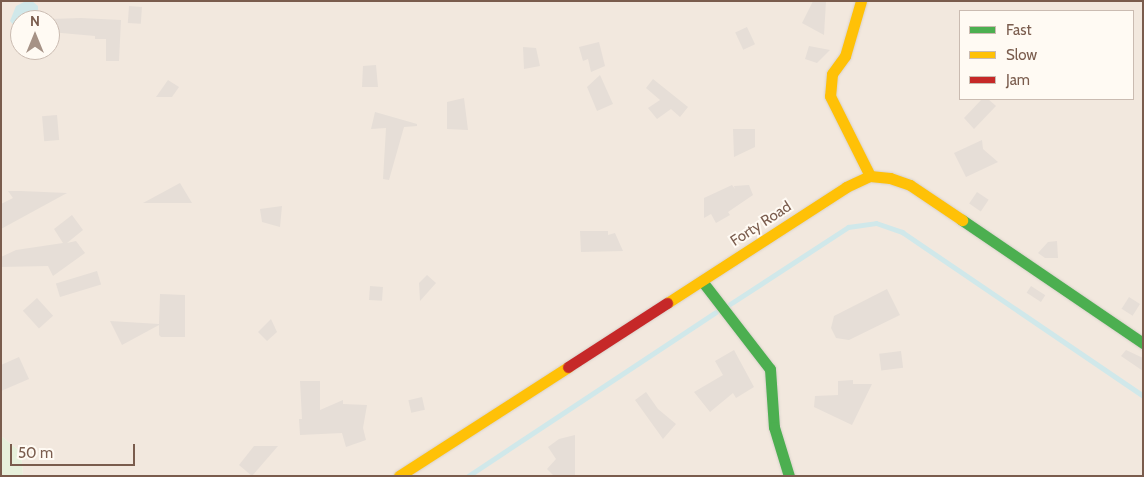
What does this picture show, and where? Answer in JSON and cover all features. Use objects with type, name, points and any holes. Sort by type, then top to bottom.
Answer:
[{"type":"street","points":[[861,1],[845,56],[832,74],[830,96],[870,176],[890,178],[910,185],[1143,343]]},
{"type":"street","name":"Forty Road","points":[[399,476],[846,187],[870,176]]},
{"type":"street","points":[[702,281],[770,369],[774,427],[789,476]]},
{"type":"shaded area","points":[[1,1],[1143,1],[1143,476],[23,476],[21,452],[1,436]]},
{"type":"green space","points":[[1,436],[21,452],[23,476],[1,476]]},
{"type":"water","points":[[26,1],[32,1],[38,6],[38,10],[14,10],[16,6]]},
{"type":"building","points":[[813,1],[826,1],[824,35],[802,23]]},
{"type":"building","points":[[129,6],[142,7],[141,24],[128,23]]},
{"type":"building","points":[[60,19],[121,20],[119,61],[106,61],[106,39],[95,39],[95,36],[60,33]]},
{"type":"building","points":[[747,27],[755,44],[743,50],[735,32]]},
{"type":"building","points":[[599,42],[605,66],[591,72],[588,59],[583,61],[579,47]]},
{"type":"building","points":[[809,46],[830,50],[817,63],[805,59]]},
{"type":"building","points":[[523,47],[536,48],[540,66],[524,69]]},
{"type":"building","points":[[376,65],[378,87],[362,87],[363,66]]},
{"type":"building","points":[[600,75],[613,104],[597,111],[587,87]]},
{"type":"building","points":[[653,79],[688,107],[680,117],[671,109],[657,119],[648,108],[660,100],[646,88]]},
{"type":"building","points":[[168,80],[179,87],[172,97],[156,97]]},
{"type":"building","points":[[464,98],[468,130],[447,129],[447,102]]},
{"type":"building","points":[[981,100],[989,100],[996,106],[974,129],[964,118]]},
{"type":"building","points":[[375,112],[417,124],[417,126],[404,127],[389,180],[383,179],[386,128],[371,129]]},
{"type":"building","points":[[57,115],[59,140],[44,141],[42,116]]},
{"type":"building","points":[[733,129],[755,129],[755,147],[734,157]]},
{"type":"building","points":[[982,140],[983,149],[998,162],[966,177],[954,153]]},
{"type":"building","points":[[180,183],[192,203],[143,203]]},
{"type":"building","points":[[732,185],[735,189],[734,186],[749,185],[753,195],[728,212],[730,215],[716,223],[711,214],[704,218],[704,198]]},
{"type":"building","points":[[8,191],[67,193],[1,229],[1,204],[13,198]]},
{"type":"building","points":[[977,192],[989,200],[981,211],[969,204]]},
{"type":"building","points":[[282,206],[280,227],[262,222],[260,209]]},
{"type":"building","points":[[72,215],[83,230],[67,243],[76,241],[85,253],[53,276],[48,266],[1,267],[1,257],[16,250],[63,243],[54,229]]},
{"type":"building","points":[[580,231],[608,231],[608,235],[615,233],[623,251],[581,252]]},
{"type":"building","points":[[1057,241],[1058,258],[1045,258],[1038,253],[1048,242]]},
{"type":"building","points":[[97,271],[101,284],[60,297],[56,284]]},
{"type":"building","points":[[427,275],[436,283],[420,301],[419,283]]},
{"type":"building","points":[[370,286],[383,287],[382,301],[369,300]]},
{"type":"building","points":[[1031,286],[1045,295],[1041,302],[1027,293]]},
{"type":"building","points":[[887,289],[900,315],[849,340],[836,338],[831,328],[834,316]]},
{"type":"building","points":[[160,294],[185,295],[185,337],[161,337],[159,335],[159,325],[122,345],[110,321],[159,324]]},
{"type":"building","points":[[1129,297],[1140,304],[1133,316],[1122,309]]},
{"type":"building","points":[[37,298],[53,316],[39,329],[23,311]]},
{"type":"building","points":[[271,319],[277,332],[267,341],[258,332]]},
{"type":"building","points":[[734,350],[754,387],[736,398],[733,393],[710,412],[694,392],[723,375],[715,361]]},
{"type":"building","points":[[1126,350],[1143,358],[1143,371],[1121,356]]},
{"type":"building","points":[[901,351],[903,368],[881,371],[879,354]]},
{"type":"building","points":[[19,357],[29,379],[1,391],[1,365]]},
{"type":"building","points":[[853,380],[853,384],[872,384],[852,425],[814,407],[815,396],[838,395],[838,381]]},
{"type":"building","points":[[300,381],[320,381],[320,410],[343,400],[343,404],[367,405],[363,428],[366,440],[346,447],[342,433],[300,435],[299,419],[302,419]]},
{"type":"building","points":[[646,392],[658,409],[676,424],[663,439],[635,400]]},
{"type":"building","points":[[422,397],[425,410],[411,413],[408,400]]},
{"type":"building","points":[[575,435],[575,476],[554,476],[547,469],[556,459],[548,447],[559,439]]},
{"type":"building","points":[[254,446],[278,446],[252,476],[239,465]]},
{"type":"waterway","points":[[730,304],[848,227],[876,223],[902,232],[1143,396]]},
{"type":"waterway","points":[[468,476],[716,312]]},
{"type":"traffic: fast","points":[[962,220],[1143,343]]},
{"type":"traffic: fast","points":[[702,281],[770,369],[774,427],[789,476]]},
{"type":"traffic: slow","points":[[861,1],[845,56],[832,74],[830,96],[870,176]]},
{"type":"traffic: slow","points":[[667,303],[846,187],[870,176],[890,178],[910,185],[962,220]]},
{"type":"traffic: slow","points":[[399,476],[568,367]]},
{"type":"traffic: jam","points":[[568,367],[667,303]]}]
